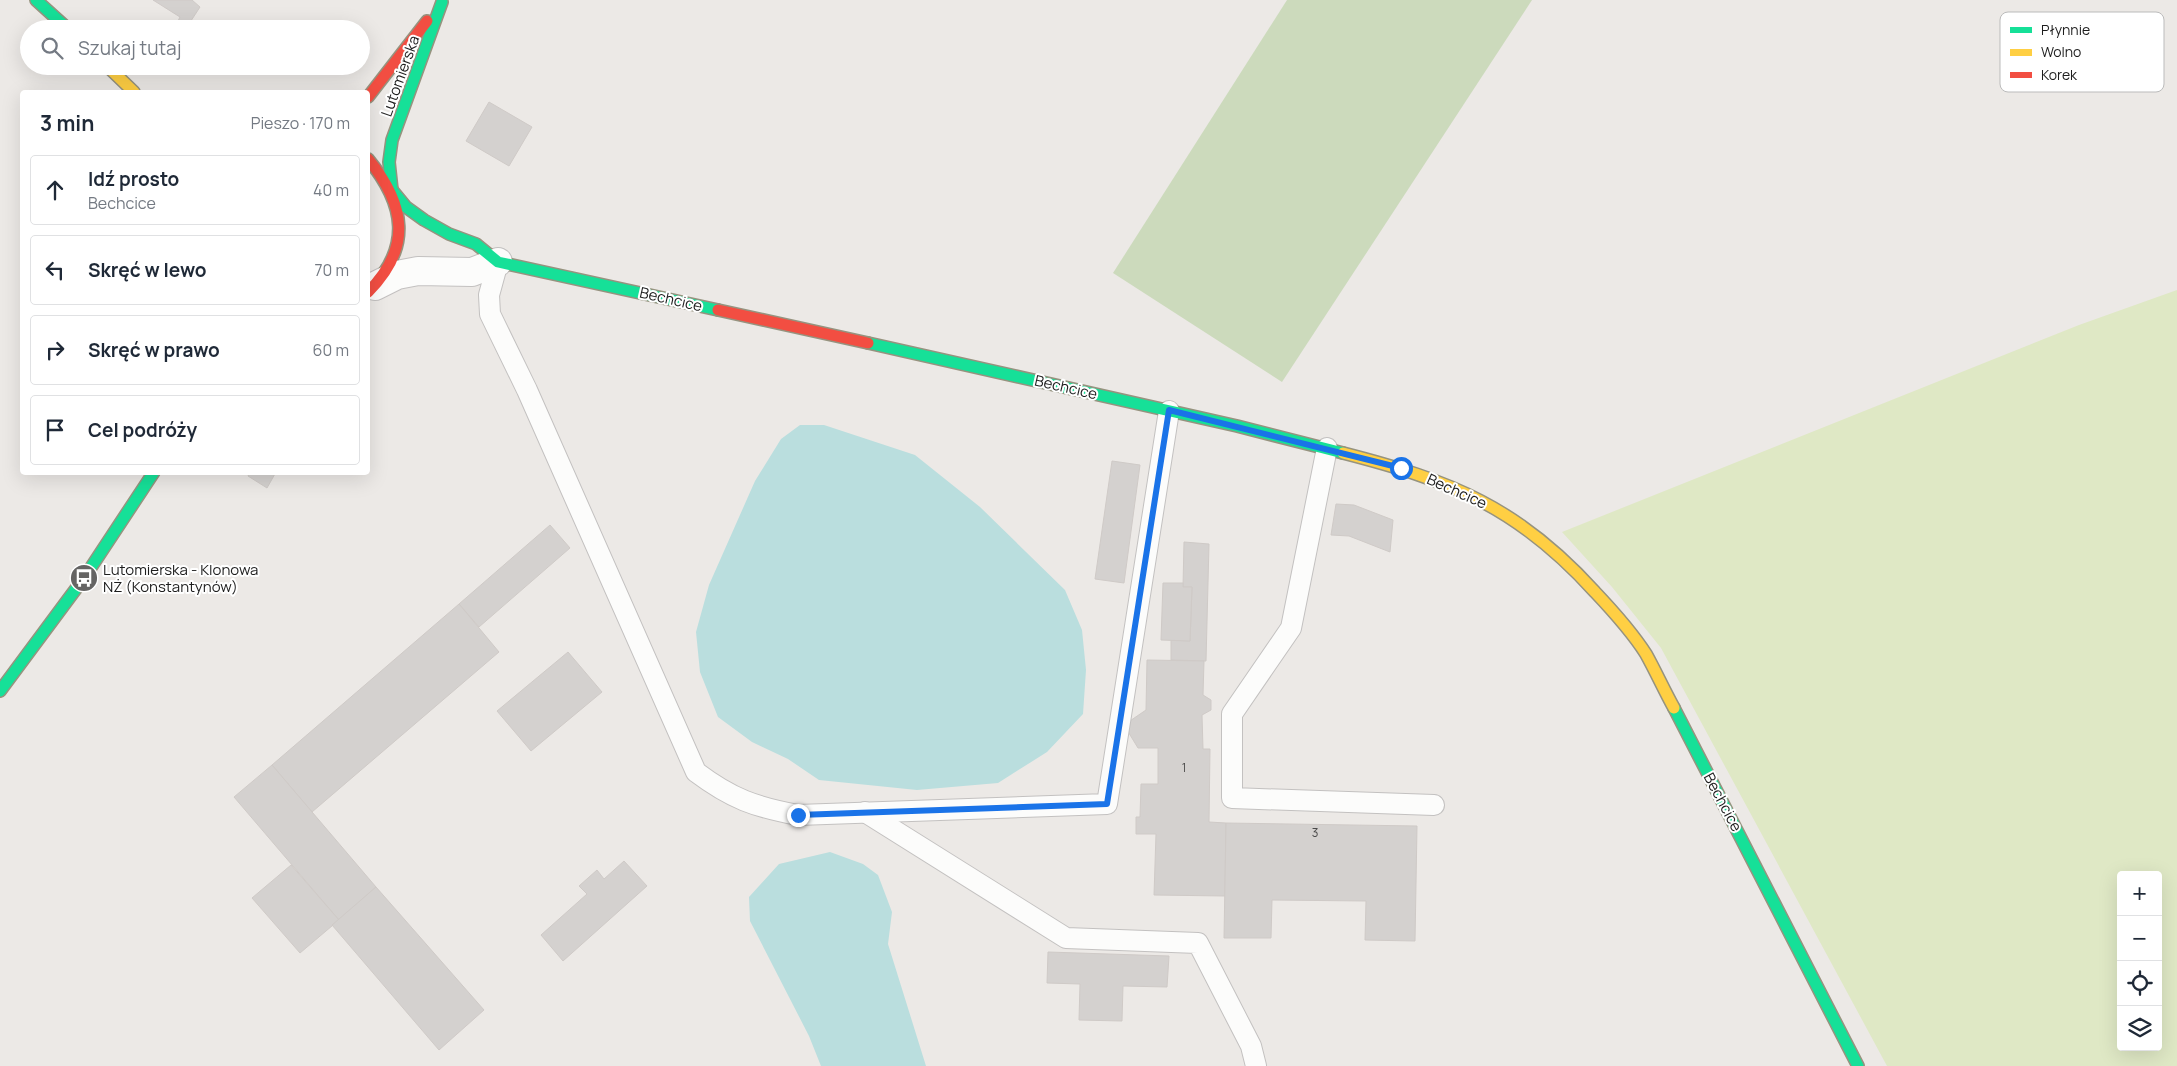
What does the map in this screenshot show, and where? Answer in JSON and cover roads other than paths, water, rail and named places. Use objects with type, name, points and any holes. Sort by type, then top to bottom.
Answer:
[{"type":"street","points":[[36,0],[58,20]]},
{"type":"street","name":"Lutomierska","points":[[370,94],[443,1]]},
{"type":"street","name":"Lutomierska","points":[[392,190],[389,162],[392,140],[443,1]]},
{"type":"street","points":[[116,75],[132,90]]},
{"type":"street","points":[[370,161],[381,173],[392,190],[398,210],[399,230],[396,251],[388,270],[371,289]]},
{"type":"street","name":"Bechcice","points":[[392,190],[406,207],[424,220],[449,234],[476,244],[498,262],[1169,410],[1327,448],[1401,468],[1481,500],[1519,522],[1566,560],[1608,606],[1645,653],[1858,1066]]},
{"type":"street","points":[[371,289],[398,274],[418,271],[472,272],[498,262]]},
{"type":"street","points":[[0,691],[84,578],[152,475]]},
{"type":"lane","points":[[498,262],[489,295],[490,314],[527,390],[696,772],[721,791],[759,807],[798,815],[1107,804],[1169,410]]},
{"type":"lane","points":[[1327,448],[1291,628],[1232,714],[1232,798],[1434,805]]},
{"type":"lane","points":[[865,812],[1066,938],[1198,942],[1251,1046],[1256,1066]]},
{"type":"water","points":[[800,425],[824,425],[915,455],[980,507],[1065,590],[1082,630],[1086,670],[1083,714],[1047,752],[998,783],[917,790],[819,780],[788,759],[752,742],[718,717],[700,672],[696,632],[709,585],[755,481],[781,439]]},
{"type":"water","points":[[830,852],[863,864],[878,875],[892,912],[888,944],[926,1066],[821,1066],[809,1036],[750,921],[749,897],[779,864]]},
{"type":"place","name":"Lutomierska - Klonowa NŻ (Konstantynów)","points":[[84,578]]}]
